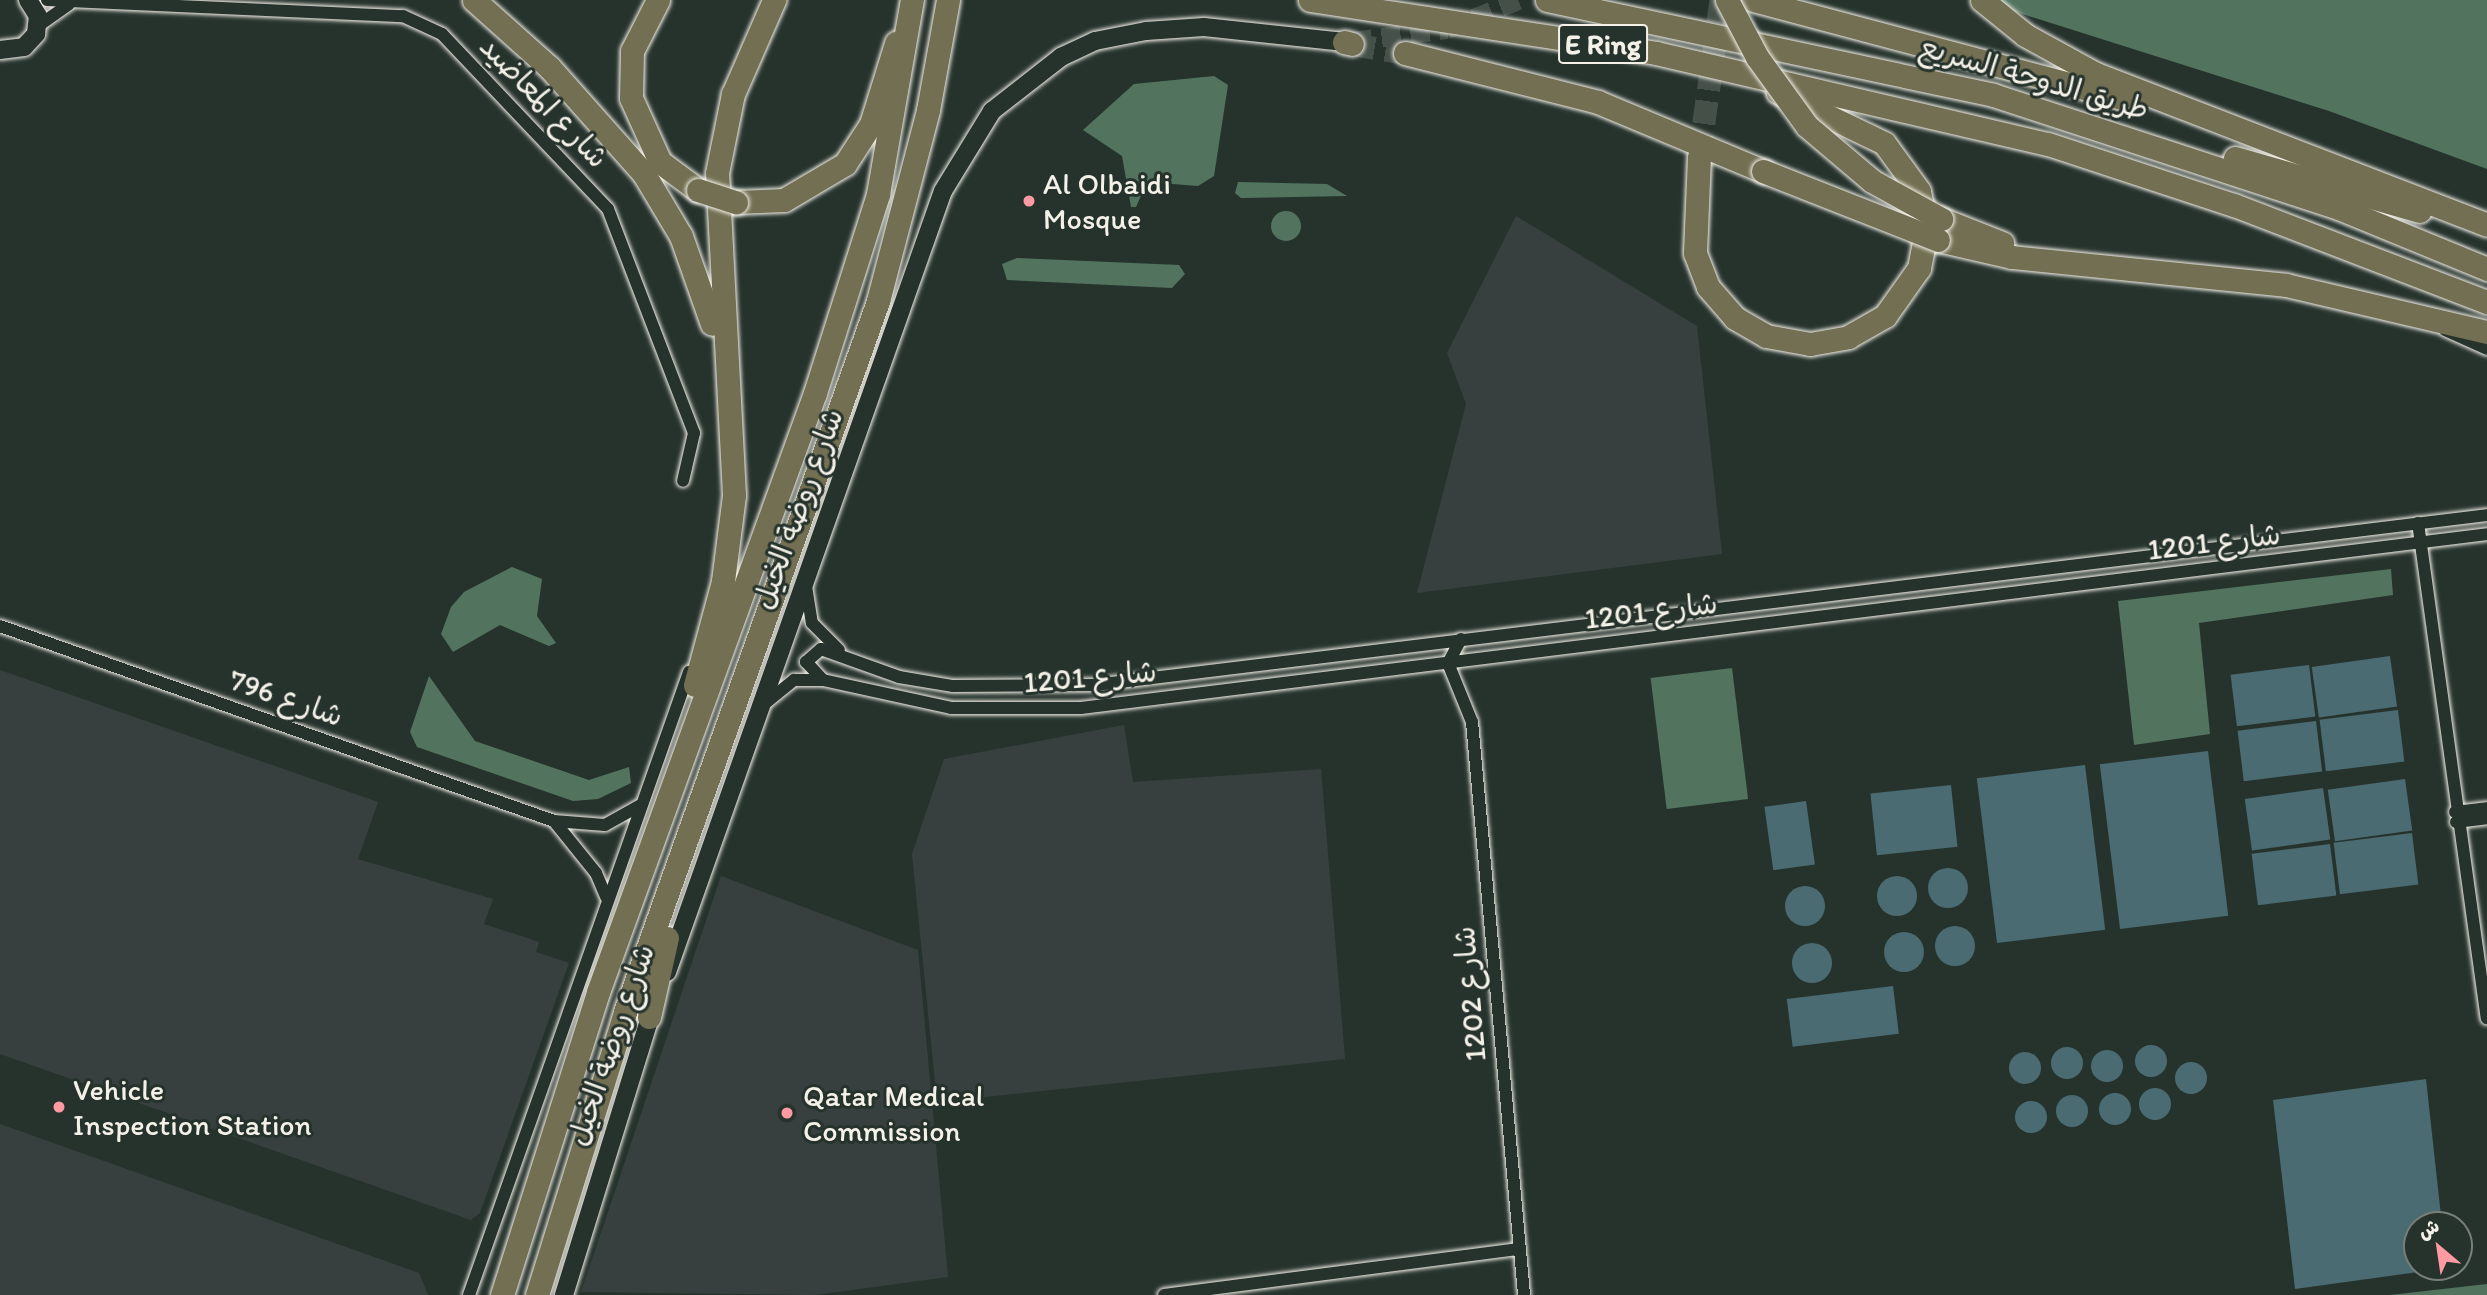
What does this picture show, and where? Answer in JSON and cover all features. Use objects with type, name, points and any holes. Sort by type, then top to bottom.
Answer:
[{"type":"highway","points":[[474,0],[549,67],[655,190],[692,262],[728,374]]},
{"type":"highway","points":[[658,0],[632,51],[631,98],[660,162],[698,190],[736,202],[784,200],[845,164],[871,124],[911,6]]},
{"type":"highway","points":[[672,790],[676,743],[712,623],[733,516],[717,173],[733,94],[774,0]]},
{"type":"highway","name":"طريق الدوحة السريع","points":[[1310,0],[1550,34],[1724,68],[2060,147],[2297,227],[2487,302]]},
{"type":"highway","name":"طريق الدوحة السريع","points":[[1548,0],[1931,80],[2136,138],[2487,269]]},
{"type":"highway","points":[[1727,0],[1771,78],[1807,126],[1872,181],[1939,229]]},
{"type":"highway","points":[[1753,0],[2212,120]]},
{"type":"highway","points":[[1982,0],[2071,62],[2212,120],[2487,225]]},
{"type":"highway","name":"شارع روضة الخيل","points":[[537,1295],[625,1012],[878,301],[928,110],[948,1]]},
{"type":"highway","name":"شارع روضة الخيل","points":[[502,1295],[590,1015],[815,393],[878,194],[911,6]]},
{"type":"highway","points":[[1405,53],[1598,102],[1763,171],[1939,229],[2001,256],[2034,256],[2253,280],[2487,332]]},
{"type":"highway","points":[[1699,157],[1695,253],[1716,299],[1750,328],[1779,341],[1827,342],[1865,330],[1902,299],[1919,268],[1927,227],[1908,170],[1859,127],[1724,68]]},
{"type":"highway","points":[[2136,138],[2162,138],[2324,181],[2487,236]]},
{"type":"highway","points":[[649,1017],[661,955],[717,788],[729,717]]},
{"type":"street","points":[[29,0],[38,26]]},
{"type":"street","name":"شارع المعاضيد","points":[[47,0],[70,4],[393,16],[442,34],[608,209],[694,433],[683,481]]},
{"type":"street","points":[[2,57],[24,47],[38,26],[70,4]]},
{"type":"street","name":"شارع روضة الخيل","points":[[564,1295],[649,1017],[943,191],[992,111],[1061,57],[1095,41],[1146,31],[1204,27],[1348,43]]},
{"type":"street","points":[[2431,319],[2487,349]]},
{"type":"street","name":"شارع 1201","points":[[823,680],[807,667],[809,653],[845,654],[922,682],[1018,689],[1780,603],[2487,515]]},
{"type":"street","points":[[2418,523],[2455,817],[2487,1018]]},
{"type":"street","name":"شارع 1201","points":[[762,705],[794,680],[823,680],[951,708],[1021,711],[1448,663],[2487,534]]},
{"type":"street","name":"شارع 1201","points":[[806,578],[812,623],[845,654]]},
{"type":"street","points":[[1780,603],[1783,622]]},
{"type":"street","name":"شارع روضة الخيل","points":[[469,1295],[606,897],[712,623]]},
{"type":"street","name":"شارع 796","points":[[0,626],[554,821],[605,825],[641,804]]},
{"type":"street","points":[[1448,663],[1461,639]]},
{"type":"street","points":[[1461,690],[1461,672],[1472,659]]},
{"type":"street","name":"شارع 1202","points":[[1448,663],[1472,722],[1524,1295]]},
{"type":"street","points":[[2455,817],[2487,808]]},
{"type":"street","points":[[2455,817],[2487,818]]},
{"type":"street","points":[[554,821],[596,873],[606,897]]},
{"type":"street","points":[[1164,1295],[1519,1249]]},
{"type":"shaded area","points":[[1516,216],[1697,326],[1722,554],[1417,593],[1466,404],[1447,353]]},
{"type":"shaded area","points":[[0,670],[378,802],[358,859],[493,899],[484,924],[539,942],[536,952],[569,963],[480,1213],[471,1220],[0,1054]]},
{"type":"shaded area","points":[[1124,725],[1133,782],[1321,769],[1345,1059],[937,1102],[912,854],[944,759]]},
{"type":"shaded area","name":"Qatar Medical Commission","points":[[721,876],[918,950],[948,1277],[815,1295],[581,1292]]},
{"type":"shaded area","points":[[0,1124],[419,1273],[428,1295],[0,1295]]},
{"type":"green space","points":[[1998,0],[2487,0],[2487,169],[2329,111],[2013,11]]},
{"type":"green space","points":[[1214,76],[1228,85],[1214,176],[1198,186],[1147,182],[1136,207],[1131,207],[1122,156],[1083,130],[1134,84]]},
{"type":"green space","points":[[1238,182],[1327,184],[1347,196],[1241,198],[1235,193]]},
{"type":"green space","points":[[1286,211],[1297,215],[1301,226],[1297,237],[1286,241],[1275,237],[1271,226],[1275,215]]},
{"type":"green space","points":[[1017,258],[1179,265],[1185,274],[1172,288],[1007,280],[1002,264]]},
{"type":"green space","points":[[512,567],[542,579],[537,616],[556,643],[549,646],[500,625],[453,652],[441,634],[451,607],[464,592]]},
{"type":"green space","points":[[2391,569],[2393,595],[2199,623],[2210,734],[2134,745],[2118,601]]},
{"type":"green space","points":[[1732,668],[1748,799],[1667,809],[1651,678]]},
{"type":"green space","points":[[429,676],[475,741],[589,780],[629,767],[631,783],[598,799],[573,801],[417,747],[410,732]]},
{"type":"green space","points":[[2487,1284],[2487,1295],[2390,1295]]},
{"type":"water","points":[[2390,656],[2397,707],[2319,717],[2312,667]]},
{"type":"water","points":[[2309,665],[2315,717],[2237,726],[2231,675]]},
{"type":"water","points":[[2398,710],[2404,762],[2326,771],[2320,720]]},
{"type":"water","points":[[2316,721],[2322,772],[2244,781],[2238,731]]},
{"type":"water","points":[[2208,751],[2228,916],[2120,929],[2100,764]]},
{"type":"water","points":[[2085,765],[2105,930],[1997,943],[1977,778]]},
{"type":"water","points":[[2405,779],[2412,830],[2335,841],[2328,790]]},
{"type":"water","points":[[1951,785],[1957,847],[1877,855],[1870,793]]},
{"type":"water","points":[[2323,788],[2330,839],[2252,850],[2245,799]]},
{"type":"water","points":[[1806,801],[1815,864],[1773,870],[1764,807]]},
{"type":"water","points":[[2412,833],[2418,885],[2340,894],[2334,843]]},
{"type":"water","points":[[2330,844],[2336,896],[2258,905],[2252,854]]},
{"type":"water","points":[[1948,868],[1956,869],[1962,874],[1967,880],[1967,896],[1962,902],[1956,907],[1948,908],[1940,907],[1934,902],[1929,896],[1928,888],[1929,880],[1934,874],[1940,869]]},
{"type":"water","points":[[1897,876],[1905,877],[1911,882],[1916,888],[1916,904],[1911,910],[1905,915],[1897,916],[1889,915],[1883,910],[1878,904],[1877,896],[1878,888],[1883,882],[1889,877]]},
{"type":"water","points":[[1805,886],[1813,887],[1819,892],[1824,898],[1824,914],[1819,920],[1813,925],[1805,926],[1797,925],[1791,920],[1786,914],[1785,906],[1786,898],[1791,892],[1797,887]]},
{"type":"water","points":[[1955,926],[1963,927],[1969,932],[1974,938],[1974,954],[1969,960],[1963,965],[1955,966],[1947,965],[1941,960],[1936,954],[1935,946],[1936,938],[1941,932],[1947,927]]},
{"type":"water","points":[[1904,932],[1912,933],[1918,938],[1923,944],[1923,960],[1918,966],[1912,971],[1904,972],[1896,971],[1890,966],[1885,960],[1884,952],[1885,944],[1890,938],[1896,933]]},
{"type":"water","points":[[1812,943],[1820,944],[1826,949],[1831,955],[1831,971],[1826,977],[1820,982],[1812,983],[1804,982],[1798,977],[1793,971],[1792,963],[1793,955],[1798,949],[1804,944]]},
{"type":"water","points":[[1893,986],[1899,1034],[1793,1047],[1787,999]]},
{"type":"water","points":[[2151,1045],[2162,1050],[2167,1061],[2162,1072],[2151,1077],[2140,1072],[2135,1061],[2140,1050]]},
{"type":"water","points":[[2067,1047],[2078,1052],[2083,1063],[2078,1074],[2067,1079],[2056,1074],[2051,1063],[2056,1052]]},
{"type":"water","points":[[2107,1050],[2118,1055],[2123,1066],[2118,1077],[2107,1082],[2096,1077],[2091,1066],[2096,1055]]},
{"type":"water","points":[[2025,1052],[2036,1057],[2041,1068],[2036,1079],[2025,1084],[2014,1079],[2009,1068],[2014,1057]]},
{"type":"water","points":[[2191,1062],[2202,1067],[2207,1078],[2202,1089],[2191,1094],[2180,1089],[2175,1078],[2180,1067]]},
{"type":"water","points":[[2426,1079],[2440,1211],[2403,1211],[2403,1274],[2295,1289],[2273,1100]]},
{"type":"water","points":[[2155,1088],[2166,1093],[2171,1104],[2166,1115],[2155,1120],[2144,1115],[2139,1104],[2144,1093]]},
{"type":"water","points":[[2115,1093],[2126,1098],[2131,1109],[2126,1120],[2115,1125],[2104,1120],[2099,1109],[2104,1098]]},
{"type":"water","points":[[2072,1095],[2083,1100],[2088,1111],[2083,1122],[2072,1127],[2061,1122],[2056,1111],[2061,1100]]},
{"type":"water","points":[[2031,1101],[2042,1106],[2047,1117],[2042,1128],[2031,1133],[2020,1128],[2015,1117],[2020,1106]]},
{"type":"tunnel","points":[[1353,41],[1447,29],[1518,0]]},
{"type":"tunnel","points":[[1699,157],[1721,0]]},
{"type":"tunnel","points":[[1352,44],[1405,53]]},
{"type":"place","name":"Al Olbaidi Mosque","points":[[1029,201]]},
{"type":"place","name":"Vehicle Inspection Station","points":[[59,1107]]},
{"type":"place","name":"Qatar Medical Commission","points":[[787,1113]]}]
